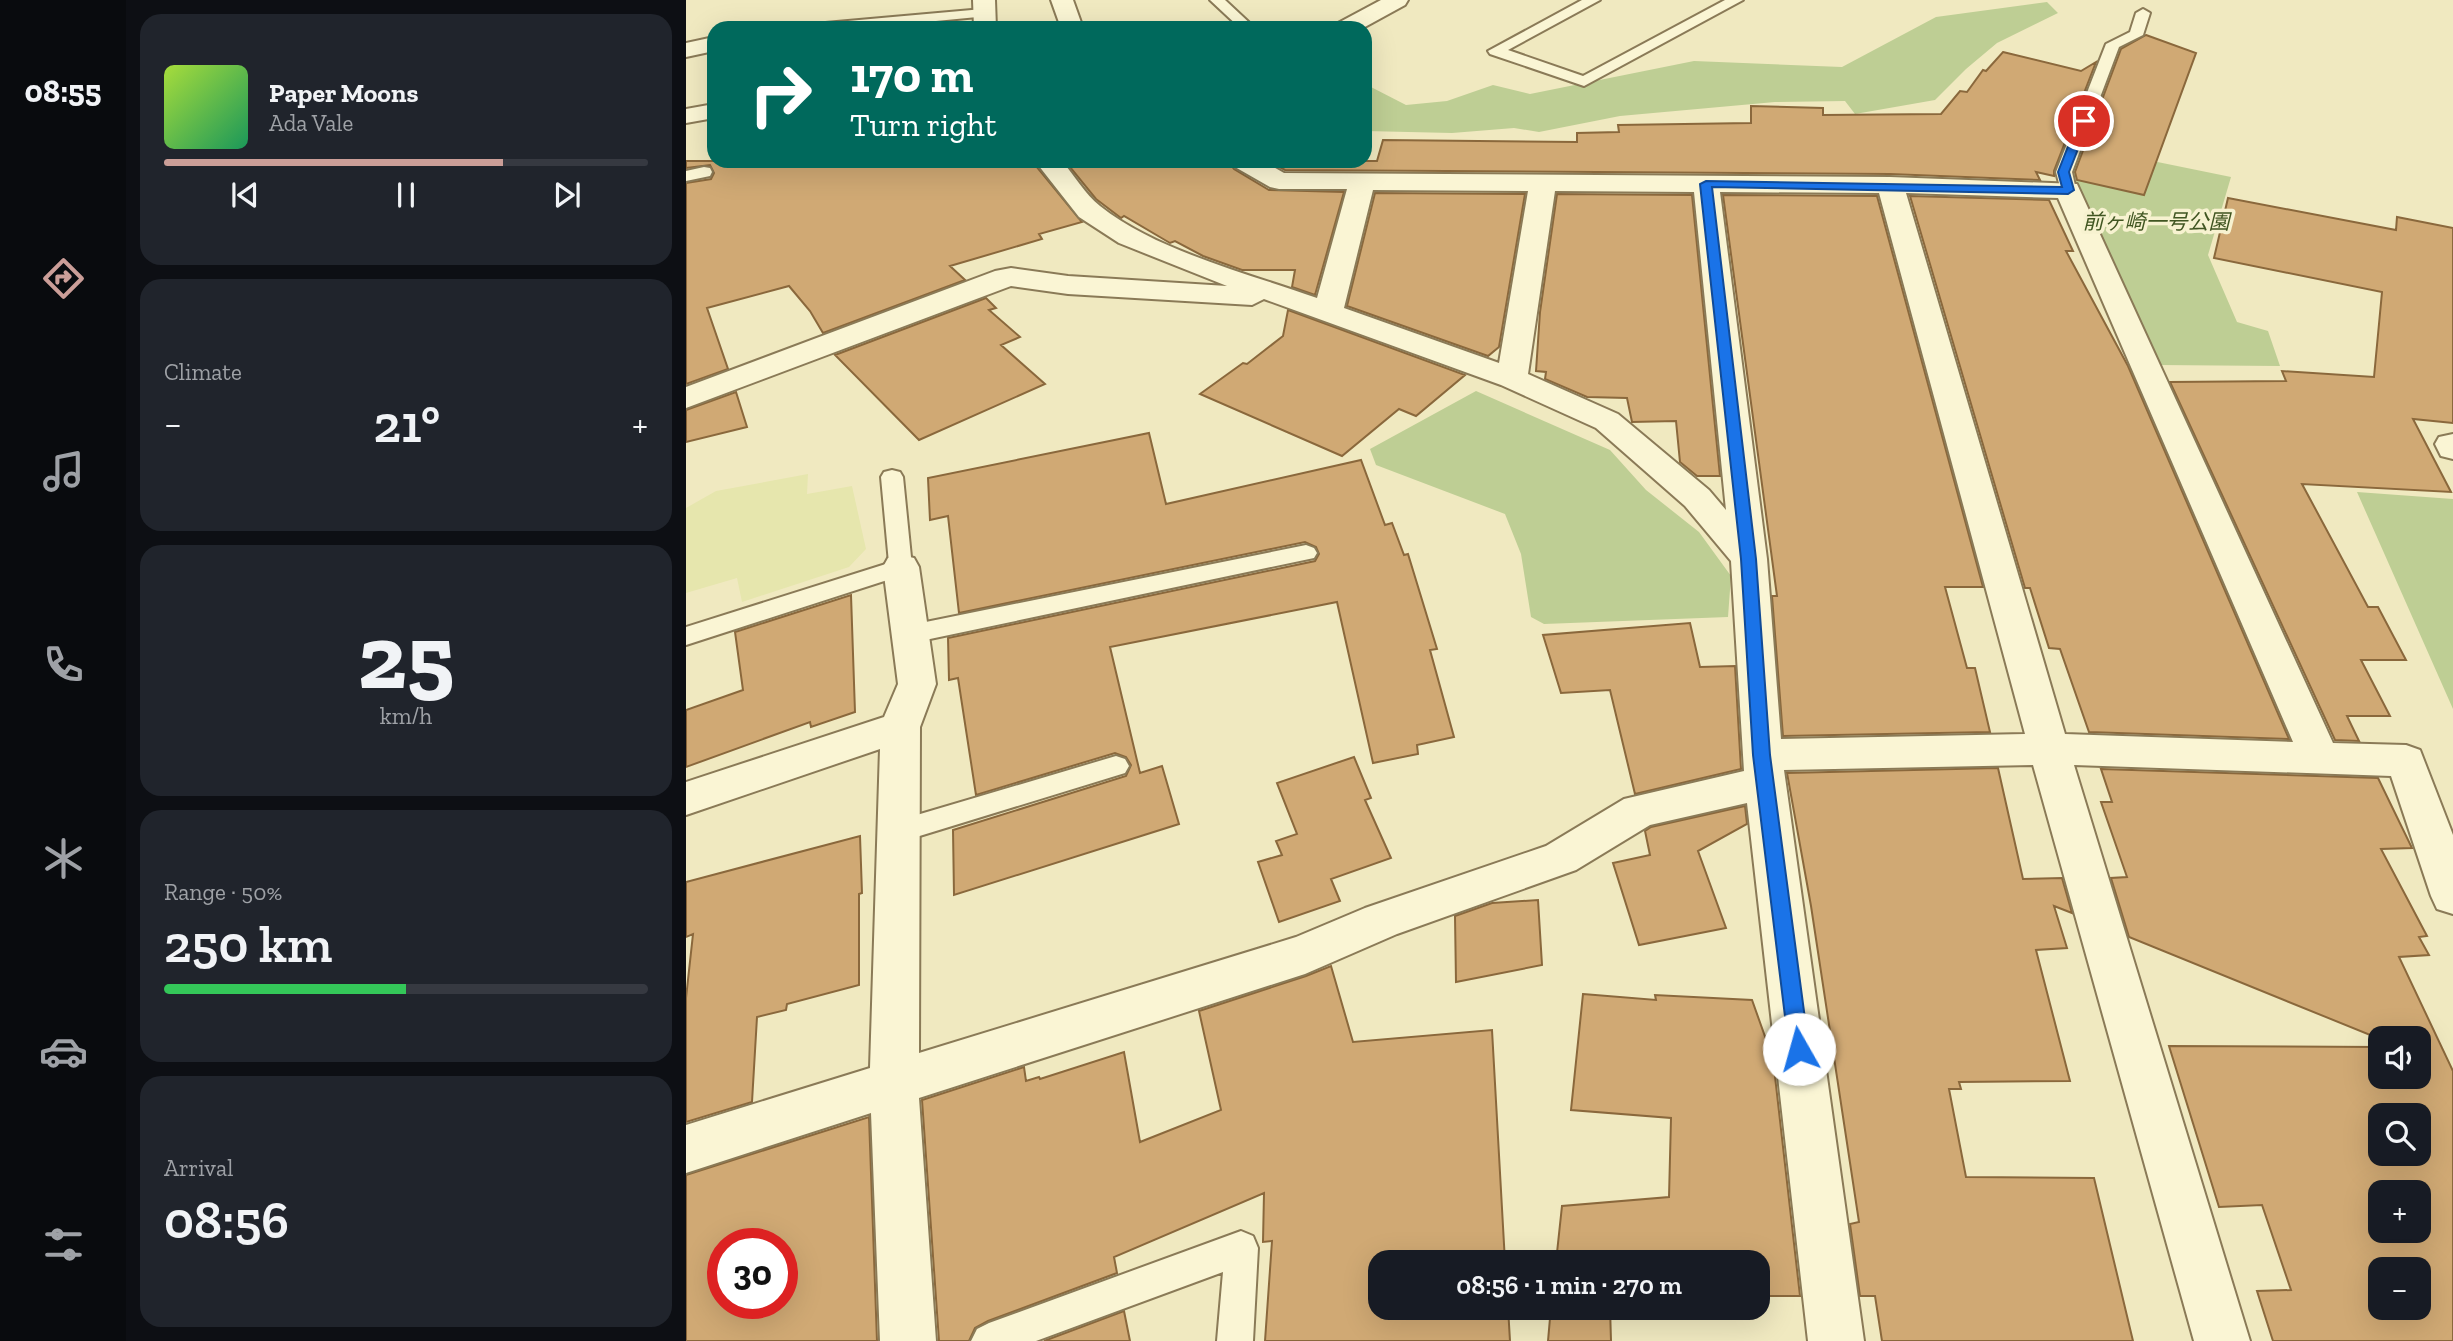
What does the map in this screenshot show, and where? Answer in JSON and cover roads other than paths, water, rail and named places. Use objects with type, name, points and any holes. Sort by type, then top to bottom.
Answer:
[{"type":"street","points":[[1062,0],[1070,21]]},
{"type":"street","points":[[1359,21],[1397,0]]},
{"type":"street","points":[[686,50],[707,46]]},
{"type":"street","points":[[686,116],[707,112]]},
{"type":"street","points":[[1054,168],[1089,211],[1129,237],[1177,258],[1512,378],[1606,421],[1697,498],[1749,559]]},
{"type":"street","points":[[1256,168],[1279,181],[1890,185],[2068,190],[2320,758]]},
{"type":"street","points":[[1328,310],[1362,182]]},
{"type":"street","points":[[1512,378],[1543,183]]},
{"type":"street","points":[[1706,184],[1749,559],[1764,769],[1836,1341]]},
{"type":"street","points":[[1890,185],[2049,749],[2222,1341]]},
{"type":"street","points":[[686,398],[995,280],[1011,277],[1068,285],[1293,298]]},
{"type":"street","points":[[901,567],[917,684],[900,727],[894,1084],[908,1341]]},
{"type":"street","points":[[686,799],[900,727]]},
{"type":"street","points":[[686,1149],[1305,954],[1381,921],[1561,858],[1639,811],[1764,769],[2049,749],[2406,761],[2453,896]]},
{"type":"lane","points":[[1217,0],[1240,21]]},
{"type":"lane","points":[[1593,0],[1495,51],[1584,81],[1736,0]]},
{"type":"lane","points":[[2068,190],[2064,172],[2113,44],[2136,35],[2143,13]]},
{"type":"lane","points":[[929,21],[984,14]]},
{"type":"lane","points":[[686,176],[704,172]]},
{"type":"lane","points":[[686,636],[901,567],[892,477]]},
{"type":"lane","points":[[911,634],[1306,553]]},
{"type":"lane","points":[[900,831],[1116,766]]},
{"type":"lane","points":[[989,1341],[1241,1248],[1235,1341]]},
{"type":"park label","name":"前ヶ崎一号公園","points":[[2156,222]]}]
